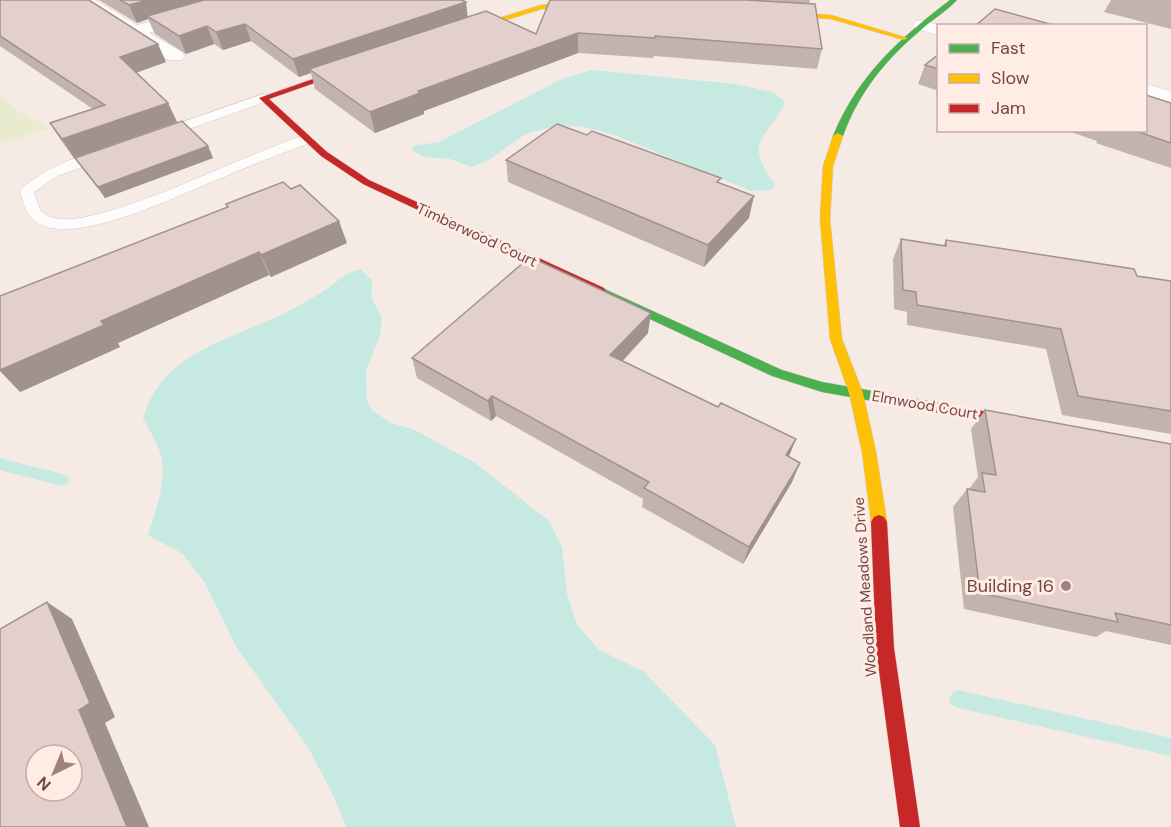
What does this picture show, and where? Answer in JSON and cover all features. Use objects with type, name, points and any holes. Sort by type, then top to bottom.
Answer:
[{"type":"street","points":[[83,0],[175,56]]},
{"type":"street","points":[[135,31],[242,0]]},
{"type":"street","name":"Woodland Meadows Drive","points":[[910,827],[885,648],[882,538],[869,452],[856,393],[836,339],[825,219],[828,166],[842,123],[859,90],[904,38],[930,28],[954,0]]},
{"type":"street","points":[[443,37],[533,6],[571,1],[606,3]]},
{"type":"street","points":[[757,12],[831,17],[904,38]]},
{"type":"street","points":[[263,99],[364,64]]},
{"type":"street","points":[[1147,90],[1171,98]]},
{"type":"street","name":"Timberwood Court","points":[[263,99],[324,154],[366,182],[777,374],[822,387],[856,393]]},
{"type":"street","name":"Elmwood Court","points":[[856,393],[1041,427]]},
{"type":"lane","points":[[152,138],[263,99]]},
{"type":"lane","points":[[119,149],[52,173],[35,183],[27,191],[27,202],[38,219],[54,224],[102,220],[307,139]]},
{"type":"green space","points":[[0,96],[14,108],[50,128],[0,144]]},
{"type":"water","points":[[592,70],[736,84],[772,92],[785,104],[760,142],[759,150],[760,159],[775,185],[771,190],[751,191],[612,134],[579,126],[552,127],[526,134],[487,161],[471,167],[450,159],[424,157],[412,150],[412,146],[439,142],[564,78]]},
{"type":"water","points":[[360,269],[372,280],[371,297],[382,318],[380,335],[366,371],[367,401],[372,410],[391,423],[415,430],[475,463],[549,521],[562,547],[567,593],[577,625],[599,650],[643,671],[715,745],[736,827],[346,827],[334,797],[309,749],[237,648],[205,583],[183,554],[148,535],[160,494],[163,472],[160,452],[143,419],[153,395],[166,377],[183,362],[202,350],[289,311],[345,275]]},
{"type":"building","points":[[0,0],[89,0],[158,44],[120,57],[168,103],[62,139],[50,123],[105,105],[0,36]]},
{"type":"building","points":[[120,0],[148,0],[129,5]]},
{"type":"building","points":[[204,0],[462,0],[466,2],[293,59],[245,24],[216,32],[207,26],[179,36],[147,16]]},
{"type":"building","points":[[550,0],[745,0],[815,4],[822,49],[655,36],[655,38],[578,33],[418,91],[420,93],[370,112],[309,69],[486,11],[536,34]]},
{"type":"building","points":[[995,9],[1050,24],[977,24]]},
{"type":"building","points":[[937,56],[937,68],[925,65]]},
{"type":"building","points":[[1147,95],[1171,103],[1171,143],[1139,132],[1147,132]]},
{"type":"building","points":[[182,121],[208,146],[98,187],[75,158]]},
{"type":"building","points":[[557,124],[587,135],[592,131],[721,178],[717,182],[754,196],[708,245],[506,160]]},
{"type":"building","points":[[283,182],[291,189],[300,185],[339,221],[261,255],[259,252],[101,321],[104,325],[0,370],[0,296],[228,207],[226,204]]},
{"type":"building","points":[[901,239],[946,246],[946,240],[1134,269],[1137,276],[1171,281],[1171,411],[1078,396],[1061,329],[917,305],[916,292],[903,290]]},
{"type":"building","points":[[530,257],[651,313],[610,355],[718,407],[721,403],[796,439],[786,455],[800,463],[749,547],[644,488],[649,482],[492,396],[488,401],[412,358]]},
{"type":"building","points":[[985,410],[1171,444],[1171,625],[1115,613],[1118,622],[980,593],[967,489],[985,492],[982,473],[996,475]]},
{"type":"building","points":[[47,602],[90,703],[79,710],[127,827],[0,827],[0,629]]},
{"type":"waterway","points":[[0,464],[62,480]]},
{"type":"waterway","points":[[958,699],[1171,747]]},
{"type":"traffic: fast","points":[[838,136],[846,114],[870,76],[901,43],[954,0]]},
{"type":"traffic: fast","points":[[600,291],[777,373],[822,387],[918,404]]},
{"type":"traffic: slow","points":[[458,32],[541,7],[594,3]]},
{"type":"traffic: slow","points":[[771,13],[831,17],[904,38]]},
{"type":"traffic: slow","points":[[838,136],[828,166],[825,219],[836,339],[856,393],[869,452],[879,522]]},
{"type":"traffic: jam","points":[[356,67],[263,98],[324,154],[366,182],[600,291]]},
{"type":"traffic: jam","points":[[918,404],[1026,424]]},
{"type":"traffic: jam","points":[[879,522],[885,648],[910,827]]},
{"type":"place","name":"Building 16","points":[[1066,586]]}]
